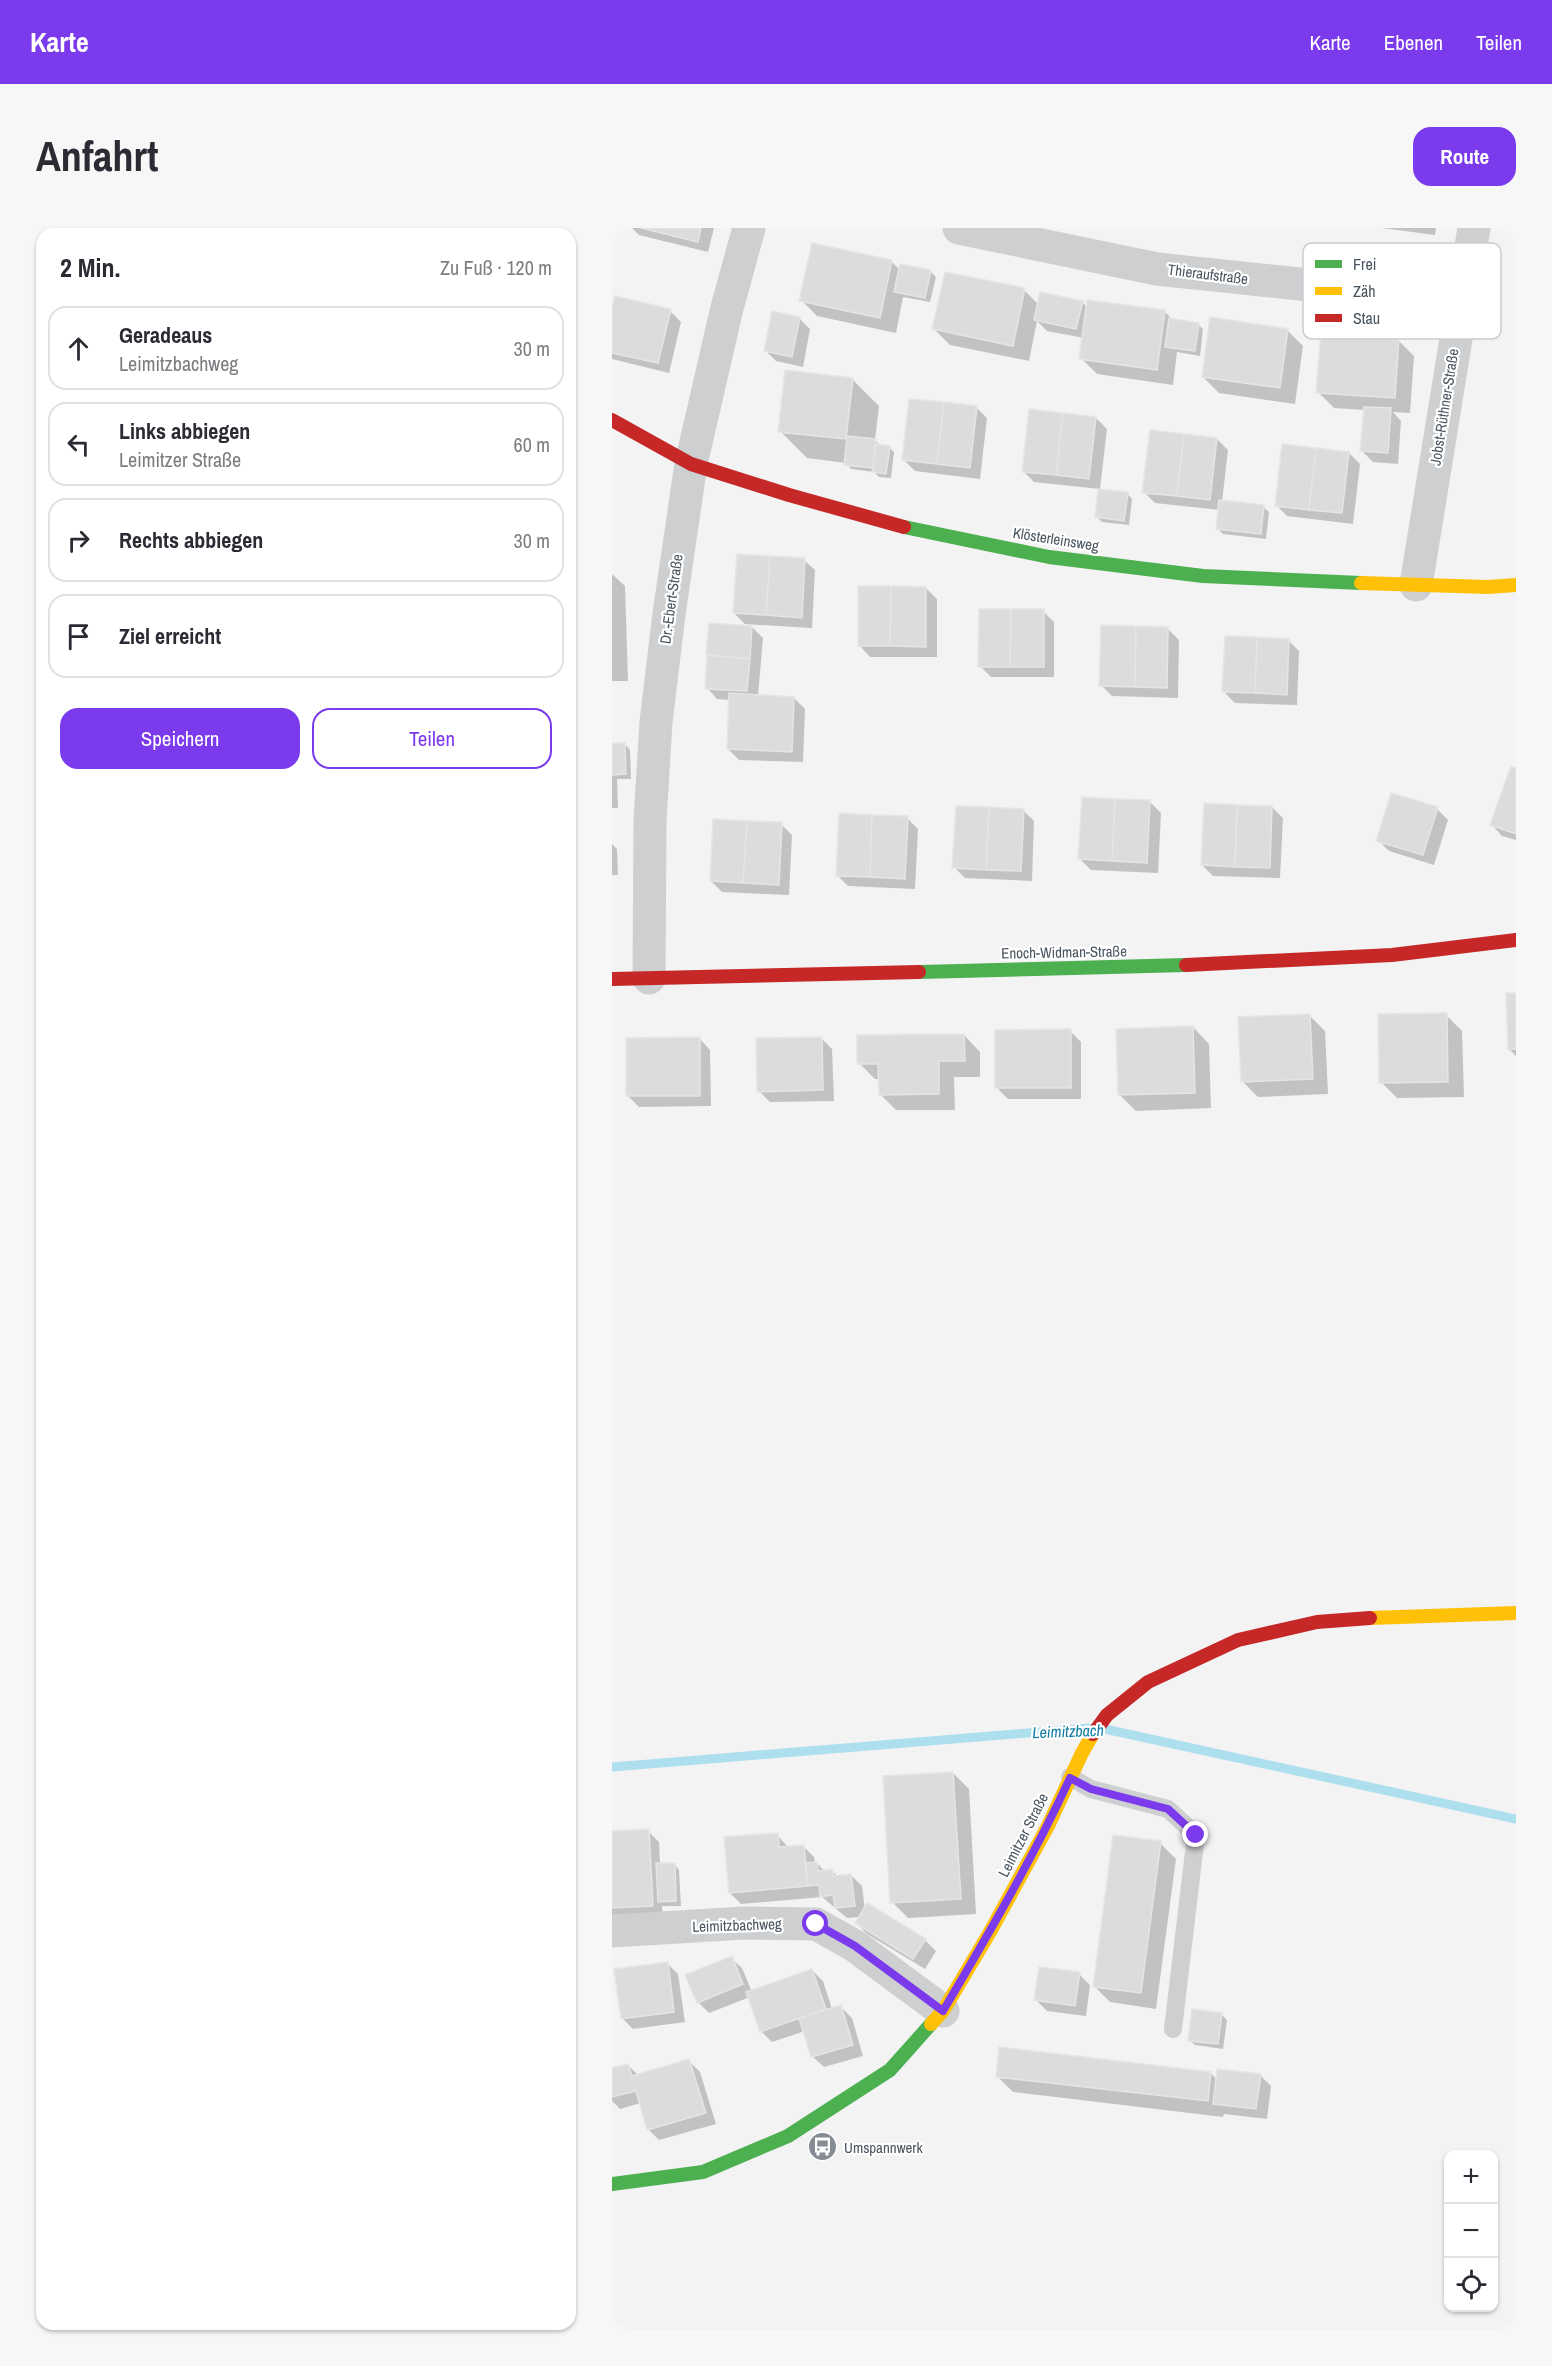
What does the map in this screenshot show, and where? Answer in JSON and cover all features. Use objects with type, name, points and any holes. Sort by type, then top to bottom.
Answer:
[{"type":"street","name":"Dr.-Ebert-Straße","points":[[649,978],[650,821],[656,722],[669,614],[691,464],[727,308],[749,228]]},
{"type":"street","name":"Thieraufstraße","points":[[959,228],[1157,268],[1303,284]]},
{"type":"street","name":"Jobst-Rüthner-Straße","points":[[1471,243],[1474,228]]},
{"type":"street","name":"Jobst-Rüthner-Straße","points":[[1416,585],[1455,339]]},
{"type":"street","name":"Klösterleinsweg","points":[[612,420],[691,464],[789,495],[917,531],[1048,557],[1203,576],[1416,585],[1488,587],[1516,585]]},
{"type":"street","name":"Enoch-Widman-Straße","points":[[612,979],[1243,964],[1392,955],[1516,940]]},
{"type":"street","name":"Leimitzer Straße","points":[[612,2184],[703,2172],[788,2136],[890,2070],[943,2011],[1048,1826],[1082,1753],[1107,1715],[1148,1682],[1238,1640],[1317,1622],[1356,1618],[1516,1613]]},
{"type":"street","name":"Leimitzbachweg","points":[[612,1931],[744,1923],[816,1924],[855,1946],[943,2011]]},
{"type":"lane","points":[[1070,1778],[1091,1789],[1168,1809],[1196,1835],[1173,2029]]},
{"type":"building","points":[[641,228],[701,228],[698,242]]},
{"type":"building","points":[[812,243],[892,260],[880,318],[799,301]]},
{"type":"building","points":[[900,264],[931,270],[925,298],[894,292]]},
{"type":"building","points":[[945,272],[1025,288],[1013,346],[932,329]]},
{"type":"building","points":[[1040,292],[1083,301],[1076,329],[1034,320]]},
{"type":"building","points":[[615,296],[671,309],[658,363],[612,353],[612,307]]},
{"type":"building","points":[[1087,300],[1165,310],[1157,370],[1079,359]]},
{"type":"building","points":[[772,311],[800,317],[792,357],[764,351]]},
{"type":"building","points":[[1210,317],[1288,329],[1280,388],[1202,377]]},
{"type":"building","points":[[1169,318],[1199,323],[1195,351],[1165,347]]},
{"type":"building","points":[[1320,339],[1399,339],[1395,398],[1316,393]]},
{"type":"building","points":[[785,370],[853,378],[846,439],[778,432]]},
{"type":"building","points":[[909,399],[944,402],[937,464],[902,460]]},
{"type":"building","points":[[944,402],[977,406],[970,468],[937,464]]},
{"type":"building","points":[[1364,407],[1391,408],[1388,453],[1360,451]]},
{"type":"building","points":[[1029,409],[1063,413],[1056,475],[1022,472]]},
{"type":"building","points":[[1063,413],[1096,417],[1089,479],[1056,475]]},
{"type":"building","points":[[1150,430],[1184,434],[1177,496],[1142,493]]},
{"type":"building","points":[[1184,434],[1217,438],[1210,500],[1177,496]]},
{"type":"building","points":[[847,436],[876,439],[873,468],[844,465]]},
{"type":"building","points":[[876,444],[890,446],[886,474],[872,472]]},
{"type":"building","points":[[1282,444],[1316,448],[1309,510],[1275,506]]},
{"type":"building","points":[[1316,448],[1349,452],[1342,513],[1309,510]]},
{"type":"building","points":[[1098,489],[1128,492],[1124,521],[1095,517]]},
{"type":"building","points":[[1219,500],[1264,505],[1261,534],[1216,529]]},
{"type":"building","points":[[737,554],[770,556],[766,615],[733,613]]},
{"type":"building","points":[[770,556],[805,558],[802,618],[766,615]]},
{"type":"building","points":[[858,586],[891,586],[890,646],[858,646]]},
{"type":"building","points":[[891,586],[926,587],[926,647],[890,646]]},
{"type":"building","points":[[979,609],[1011,609],[1010,667],[978,667]]},
{"type":"building","points":[[1011,609],[1044,609],[1044,667],[1010,667]]},
{"type":"building","points":[[709,623],[752,626],[750,659],[706,655]]},
{"type":"building","points":[[1101,625],[1136,626],[1135,687],[1099,686]]},
{"type":"building","points":[[1136,626],[1168,627],[1167,688],[1135,687]]},
{"type":"building","points":[[1225,636],[1257,637],[1255,693],[1222,692]]},
{"type":"building","points":[[1257,637],[1289,639],[1287,695],[1255,693]]},
{"type":"building","points":[[707,655],[750,659],[747,691],[705,689]]},
{"type":"building","points":[[729,693],[794,697],[792,752],[727,749]]},
{"type":"building","points":[[612,743],[625,743],[626,774],[612,775]]},
{"type":"building","points":[[1511,766],[1516,768],[1516,834],[1490,825]]},
{"type":"building","points":[[1391,793],[1438,807],[1423,855],[1376,841]]},
{"type":"building","points":[[1082,797],[1115,799],[1112,861],[1078,859]]},
{"type":"building","points":[[1115,799],[1150,800],[1147,863],[1112,861]]},
{"type":"building","points":[[1204,803],[1237,805],[1235,867],[1201,865]]},
{"type":"building","points":[[1237,805],[1272,806],[1270,868],[1235,867]]},
{"type":"building","points":[[956,806],[989,807],[986,870],[952,868]]},
{"type":"building","points":[[989,807],[1024,809],[1021,871],[986,870]]},
{"type":"building","points":[[839,813],[872,815],[870,877],[836,876]]},
{"type":"building","points":[[872,815],[908,816],[905,879],[870,877]]},
{"type":"building","points":[[713,819],[747,821],[743,883],[710,881]]},
{"type":"building","points":[[747,821],[782,822],[779,885],[743,883]]},
{"type":"building","points":[[1506,993],[1516,993],[1516,1049],[1508,1050]]},
{"type":"building","points":[[1447,1013],[1448,1082],[1379,1083],[1378,1014]]},
{"type":"building","points":[[1310,1014],[1313,1079],[1241,1082],[1238,1017]]},
{"type":"building","points":[[1193,1026],[1195,1093],[1118,1095],[1116,1029]]},
{"type":"building","points":[[1071,1029],[1071,1088],[995,1088],[995,1030]]},
{"type":"building","points":[[964,1034],[965,1061],[939,1061],[939,1094],[879,1095],[878,1064],[857,1064],[857,1035]]},
{"type":"building","points":[[700,1037],[700,1096],[626,1096],[626,1038]]},
{"type":"building","points":[[822,1037],[823,1090],[757,1092],[756,1038]]},
{"type":"building","points":[[953,1772],[961,1899],[890,1903],[883,1776]]},
{"type":"building","points":[[649,1829],[653,1906],[612,1908],[612,1831]]},
{"type":"building","points":[[778,1833],[779,1847],[804,1845],[808,1886],[729,1893],[724,1837]]},
{"type":"building","points":[[1113,1835],[1161,1841],[1141,1993],[1093,1987]]},
{"type":"building","points":[[817,1862],[818,1871],[833,1869],[833,1876],[851,1874],[855,1906],[835,1908],[833,1895],[820,1897],[819,1885],[808,1886],[805,1863]]},
{"type":"building","points":[[656,1863],[675,1863],[676,1901],[658,1902]]},
{"type":"building","points":[[867,1903],[926,1939],[913,1959],[855,1923]]},
{"type":"building","points":[[732,1956],[743,1984],[697,2003],[685,1975]]},
{"type":"building","points":[[668,1962],[674,2012],[621,2019],[614,1969]]},
{"type":"building","points":[[1039,1967],[1080,1972],[1075,2006],[1034,2000]]},
{"type":"building","points":[[812,1969],[826,2009],[760,2032],[746,1992]]},
{"type":"building","points":[[841,2005],[853,2045],[811,2057],[799,2018]]},
{"type":"building","points":[[1192,2009],[1222,2013],[1218,2044],[1188,2041]]},
{"type":"building","points":[[999,2047],[1211,2072],[1208,2101],[996,2077]]},
{"type":"building","points":[[689,2059],[706,2113],[647,2130],[636,2091],[612,2097],[612,2068],[628,2064],[632,2076]]},
{"type":"building","points":[[1217,2069],[1261,2074],[1256,2109],[1213,2104]]},
{"type":"waterway","name":"Leimitzbach","points":[[612,1767],[1089,1728]]},
{"type":"waterway","name":"Leimitzbach","points":[[1105,1729],[1516,1819]]},
{"type":"traffic: fast","points":[[904,527],[1049,557],[1203,576],[1361,583]]},
{"type":"traffic: fast","points":[[919,972],[1186,965]]},
{"type":"traffic: fast","points":[[612,2184],[703,2172],[788,2136],[890,2070],[931,2024]]},
{"type":"traffic: slow","points":[[1361,583],[1488,587],[1516,585]]},
{"type":"traffic: slow","points":[[1370,1618],[1516,1613]]},
{"type":"traffic: slow","points":[[931,2024],[943,2011],[990,1932],[1048,1826],[1093,1734]]},
{"type":"traffic: jam","points":[[612,420],[691,464],[789,495],[904,527]]},
{"type":"traffic: jam","points":[[1186,965],[1392,955],[1516,940]]},
{"type":"traffic: jam","points":[[612,979],[919,972]]},
{"type":"traffic: jam","points":[[1093,1734],[1107,1715],[1148,1682],[1238,1640],[1317,1622],[1370,1618]]},
{"type":"place","name":"Umspannwerk","points":[[823,2147]]},
{"type":"route","points":[[816,1924],[855,1946],[943,2011],[990,1932],[1048,1826],[1070,1778],[1091,1789],[1168,1809],[1196,1835]]}]
